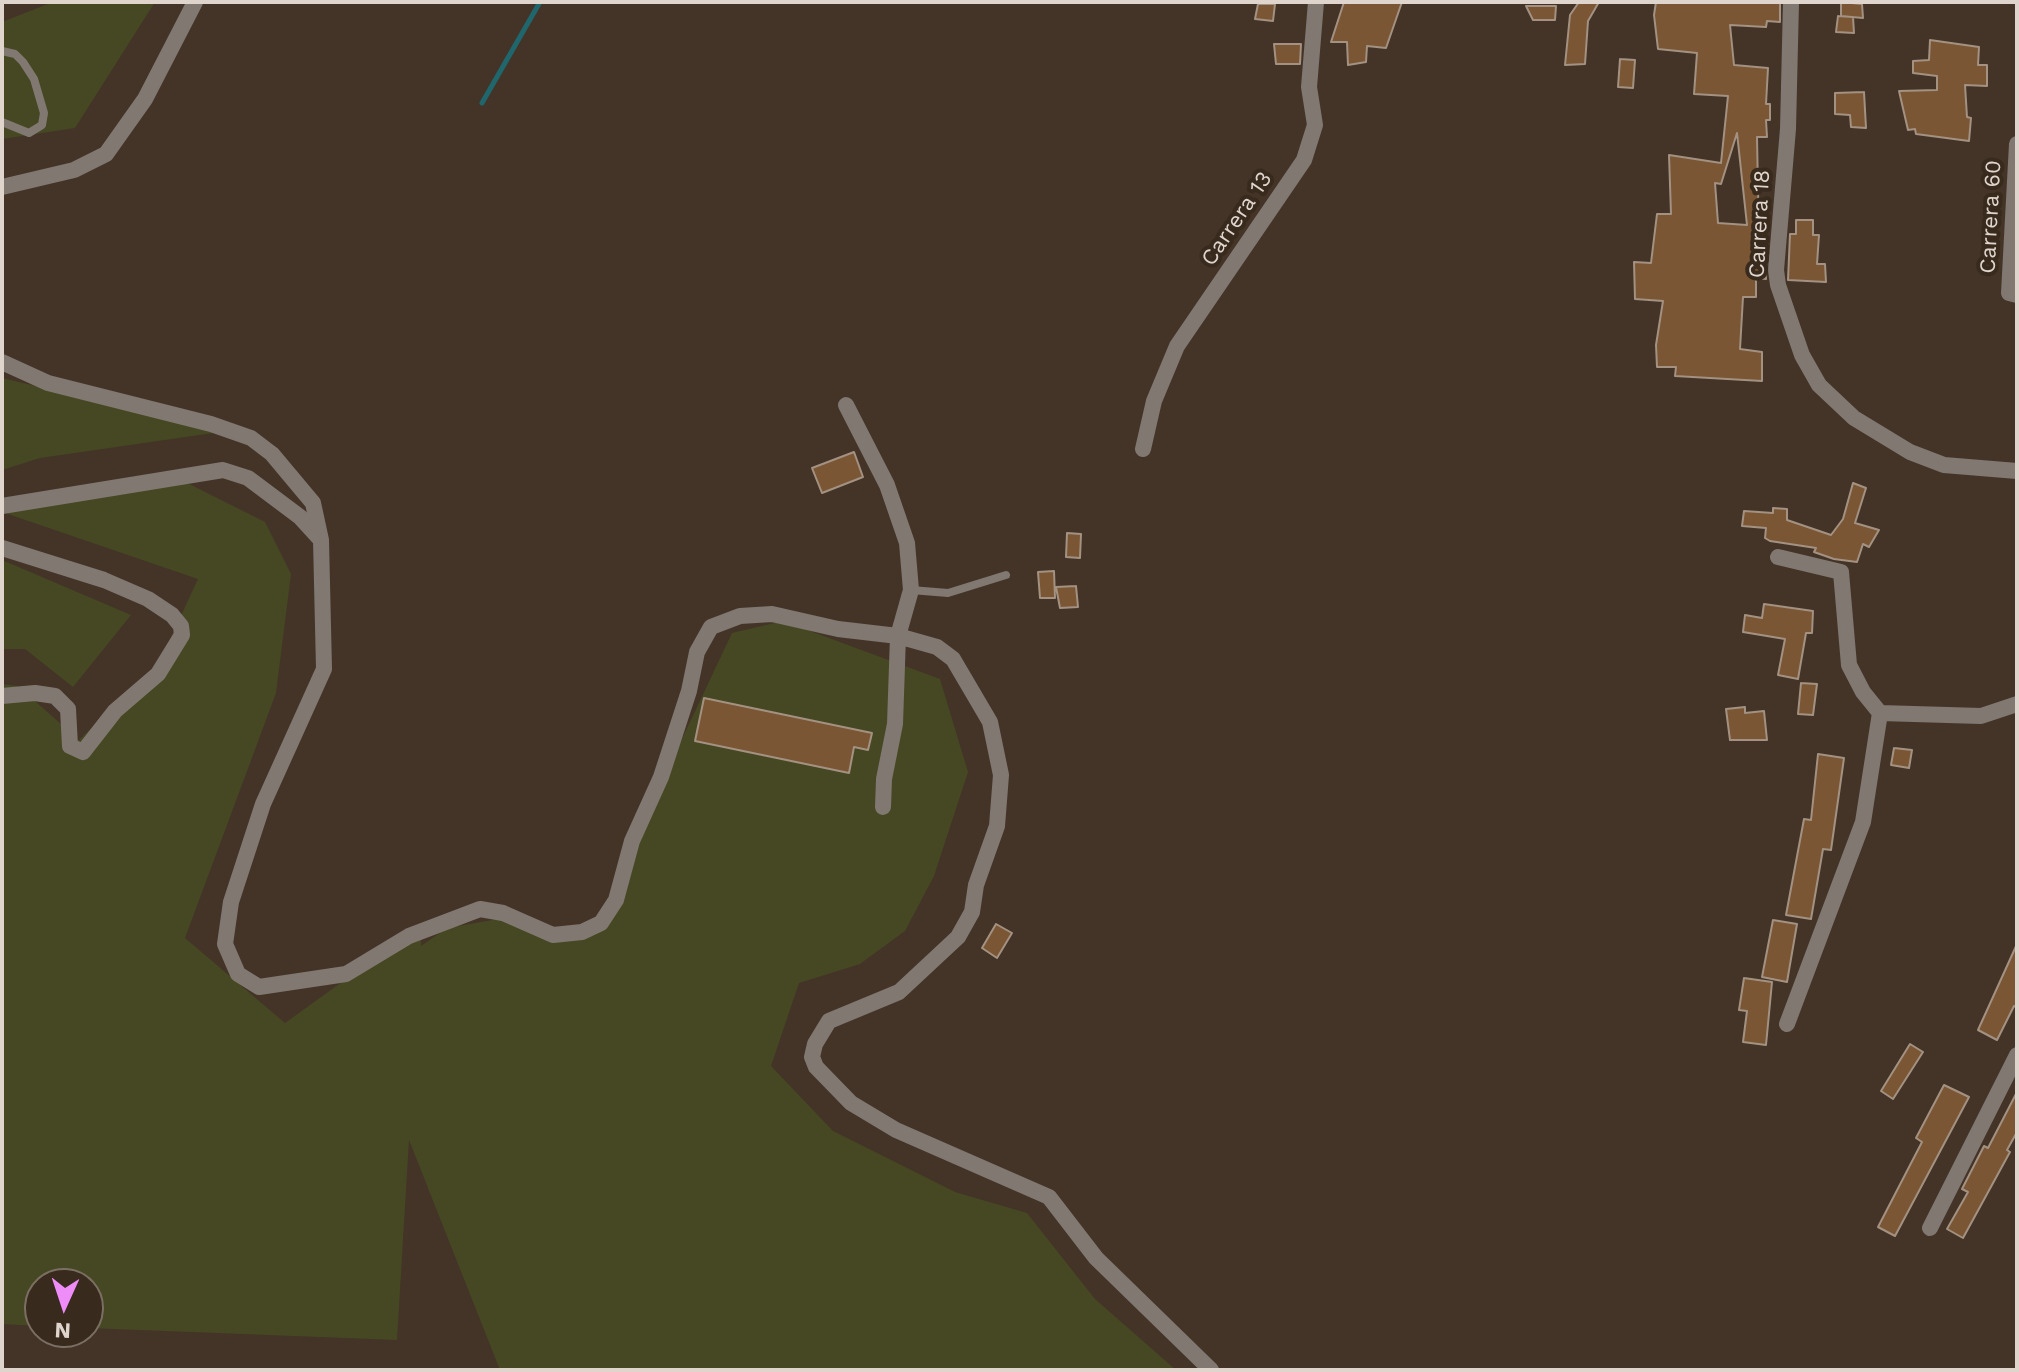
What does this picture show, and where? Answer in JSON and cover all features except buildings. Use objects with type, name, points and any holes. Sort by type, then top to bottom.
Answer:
[{"type":"street","points":[[2,187],[74,170],[106,154],[137,112],[195,2]]},
{"type":"street","name":"Carrera 13","points":[[1143,449],[1154,401],[1177,346],[1304,160],[1315,125],[1309,87],[1316,2]]},
{"type":"street","name":"Carrera 18","points":[[1791,2],[1788,129],[1776,249],[1778,285],[1802,355],[1819,385],[1854,418],[1910,452],[1944,465],[2017,471]]},
{"type":"street","name":"Carrera 60","points":[[2013,294],[2017,144]]},
{"type":"street","points":[[2,362],[48,383],[211,424],[251,438],[272,454],[305,490],[320,523],[324,669],[263,804],[231,902],[225,944],[238,974],[259,987],[346,974],[409,936],[480,909],[503,913],[553,935],[582,932],[601,923],[616,900],[632,841],[661,777],[689,691],[697,652],[711,627],[740,616],[772,614],[838,629],[898,636],[937,647],[953,659],[990,722],[1001,775],[997,826],[976,885],[972,912],[958,937],[899,992],[829,1021],[815,1044],[812,1057],[816,1067],[851,1103],[896,1130],[1049,1197],[1096,1258],[1211,1370]]},
{"type":"street","points":[[846,405],[887,485],[907,543],[911,590],[898,636],[895,724],[884,779],[883,807]]},
{"type":"street","points":[[2,506],[223,470],[248,478],[300,517],[321,540]]},
{"type":"street","points":[[2,548],[104,580],[148,599],[172,615],[182,630],[179,644],[158,674],[115,711],[83,752],[70,746],[68,709],[55,696],[45,692],[2,696]]},
{"type":"street","points":[[1778,557],[1841,572],[1849,665],[1863,692],[1880,713],[1863,822],[1787,1024]]},
{"type":"street","points":[[1880,713],[1981,716],[2017,704]]},
{"type":"street","points":[[1930,1228],[2017,1055]]},
{"type":"lane","points":[[2,51],[15,54],[23,62],[34,79],[44,113],[42,125],[29,133],[2,122]]},
{"type":"lane","points":[[911,590],[948,593],[1006,575]]},
{"type":"green space","points":[[53,2],[155,2],[75,128],[2,139],[2,22]]},
{"type":"green space","points":[[2,378],[227,431],[40,458],[2,470]]},
{"type":"green space","points":[[179,479],[265,522],[291,574],[276,693],[185,938],[285,1023],[421,925],[421,946],[447,928],[504,918],[582,940],[625,896],[646,815],[732,633],[783,621],[940,679],[968,772],[934,876],[905,931],[860,964],[799,983],[771,1066],[833,1131],[955,1192],[1027,1213],[1095,1299],[1176,1370],[500,1370],[409,1140],[397,1340],[104,1329],[104,1268],[24,1268],[24,1325],[2,1324],[2,684],[18,686],[79,740],[159,663],[198,579],[2,512]]},
{"type":"green space","points":[[2,560],[131,615],[73,687],[25,649],[2,649]]},
{"type":"waterway","points":[[482,103],[540,2]]}]
